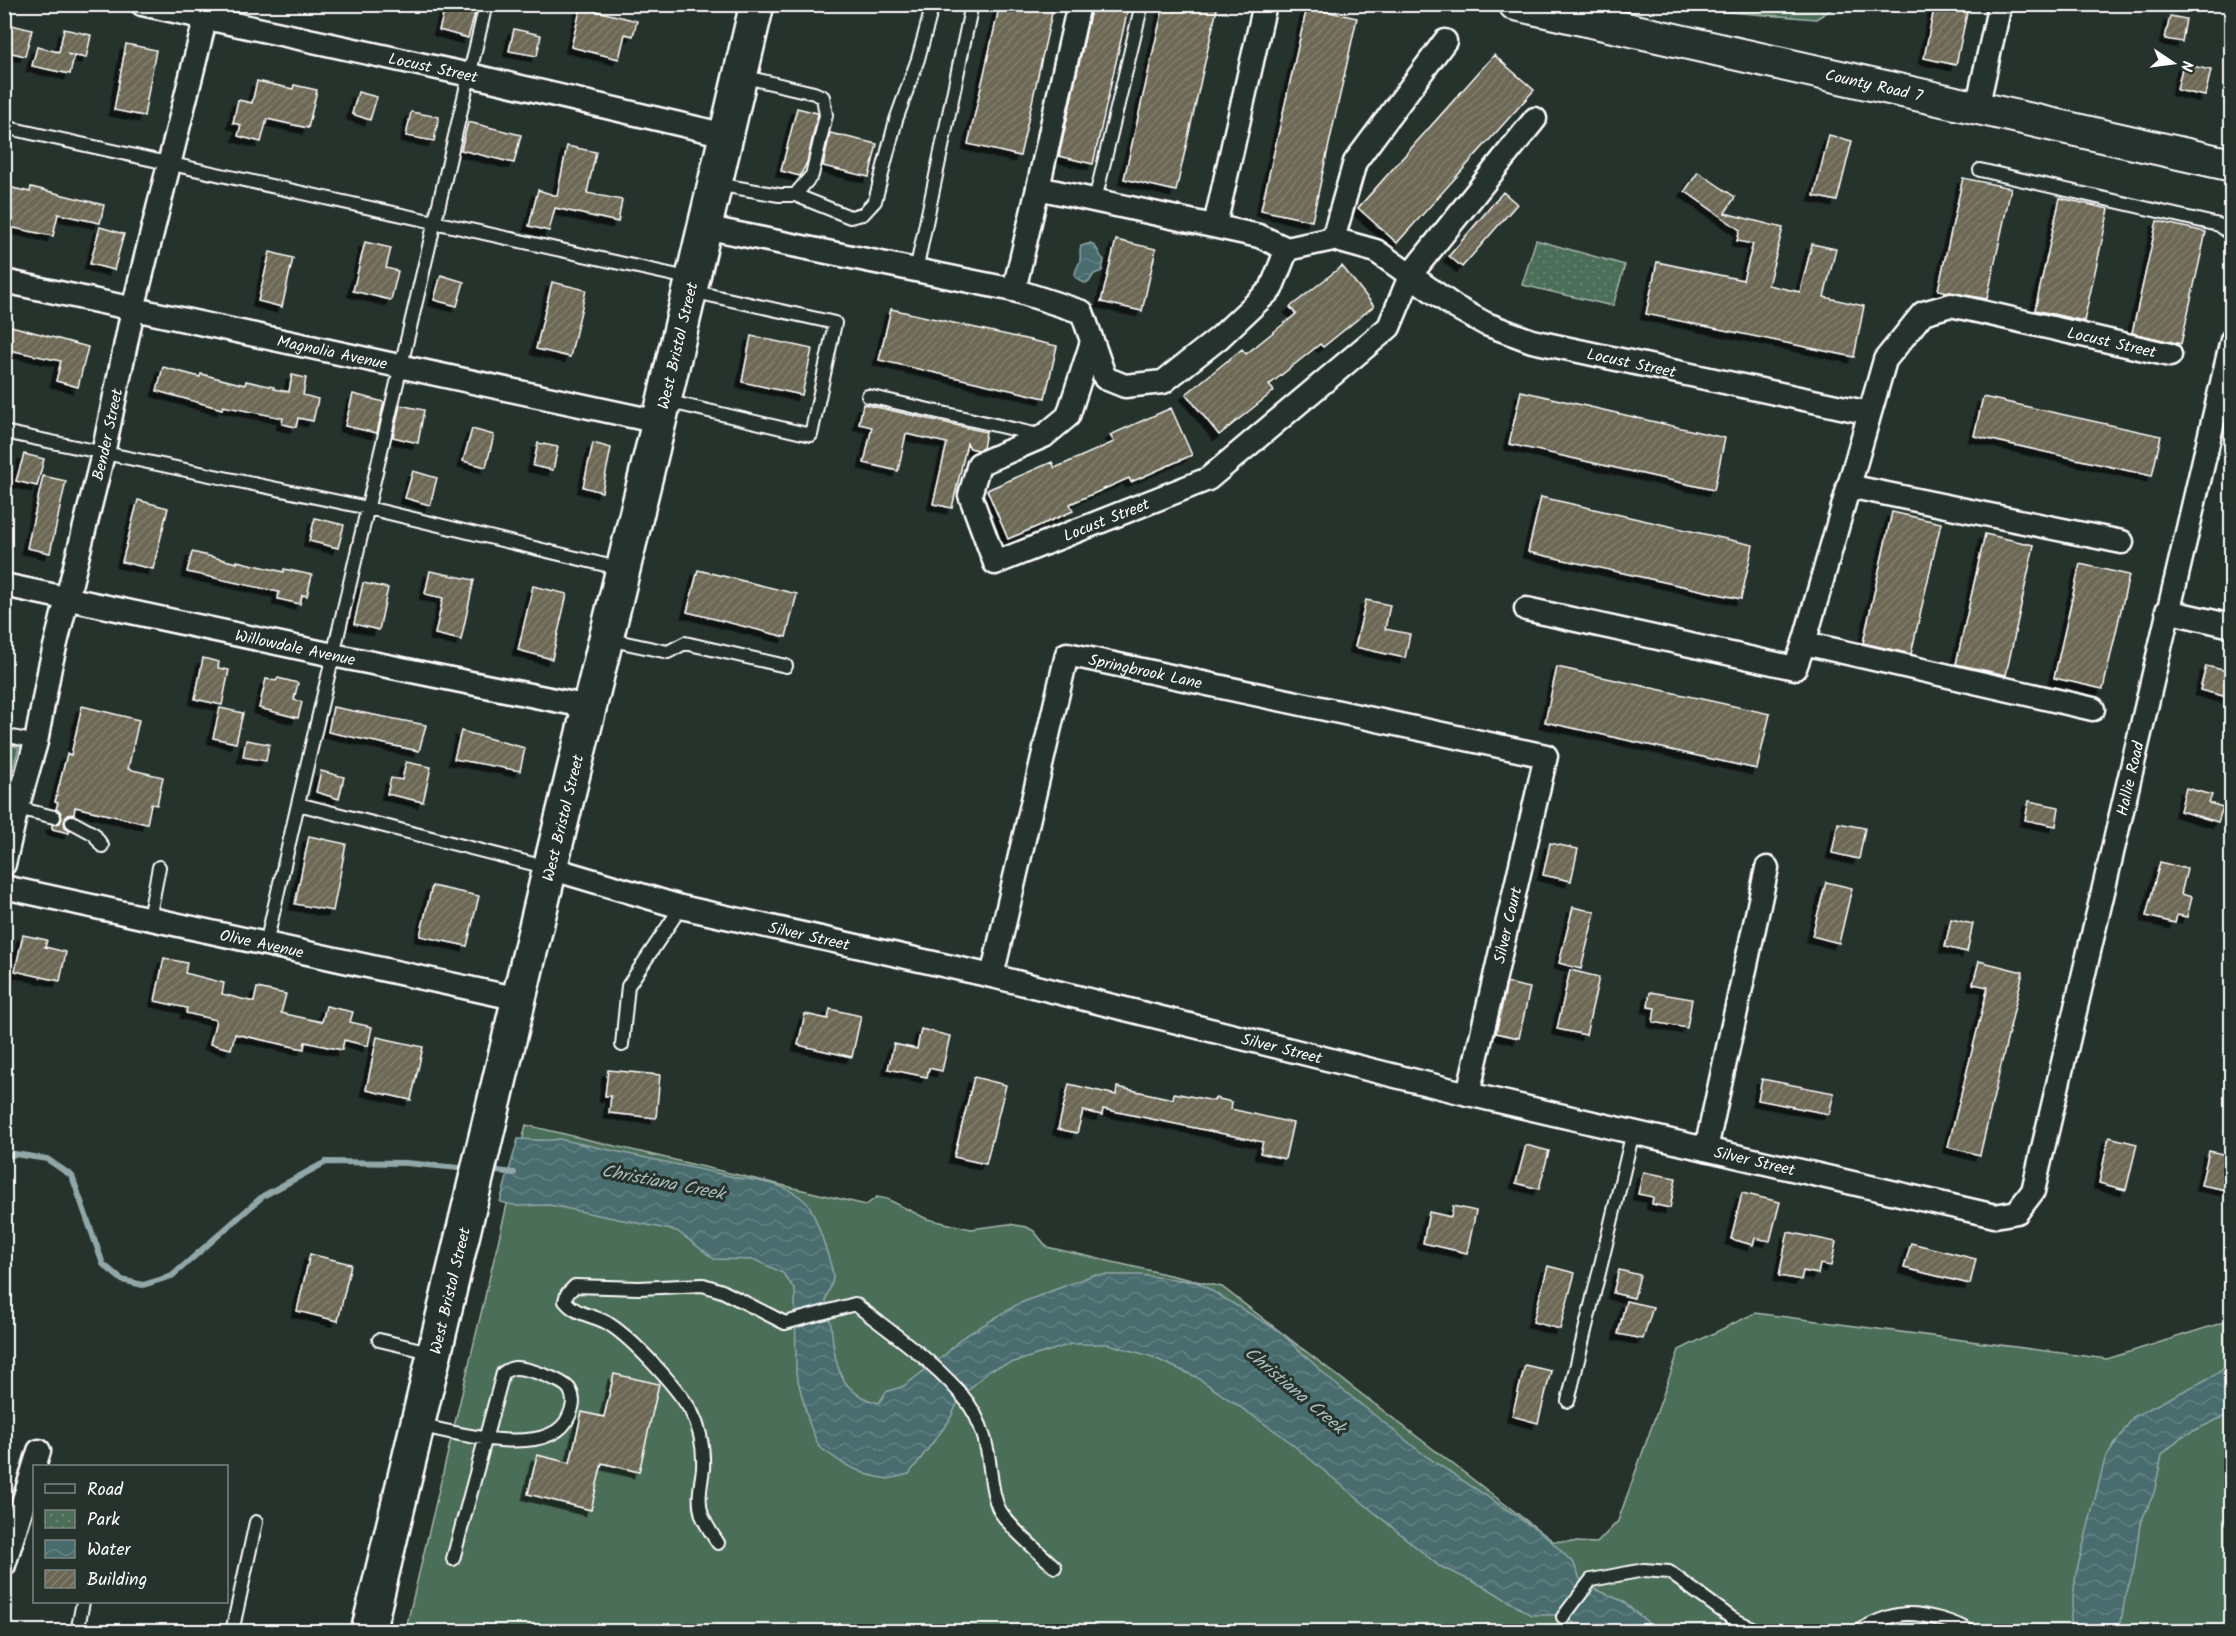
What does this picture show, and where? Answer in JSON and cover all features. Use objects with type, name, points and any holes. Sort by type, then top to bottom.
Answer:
[{"type":"main road","name":"West Bristol Street","points":[[368,1632],[550,868],[662,412],[757,4]]},
{"type":"street","name":"Locust Street","points":[[142,4],[208,11],[726,135]]},
{"type":"street","points":[[1014,290],[1079,4]]},
{"type":"street","points":[[1215,225],[1265,4]]},
{"type":"street","name":"County Road 7","points":[[1515,4],[2232,165]]},
{"type":"street","points":[[1977,108],[2000,4]]},
{"type":"street","name":"Bender Street","points":[[4,864],[36,742],[50,667],[103,454],[133,309],[208,11]]},
{"type":"street","points":[[1333,239],[1355,162],[1445,41]]},
{"type":"street","name":"Locust Street","points":[[1092,342],[1068,416],[1044,436],[978,464],[970,495],[995,563],[1208,478],[1389,327],[1411,274],[1535,119]]},
{"type":"street","points":[[704,227],[1014,290],[1082,312],[1105,378],[1125,386],[1163,382],[1219,338],[1271,289],[1287,249],[1259,236],[1215,225],[1038,188]]},
{"type":"street","name":"Locust Street","points":[[1287,249],[1333,239],[1376,251],[1466,313],[1486,324],[1532,341],[1869,413]]},
{"type":"street","name":"Magnolia Avenue","points":[[4,281],[401,367],[662,412]]},
{"type":"street","name":"Locust Street","points":[[1526,609],[1795,668],[1885,360],[1923,313],[1951,305],[2170,355]]},
{"type":"street","name":"Hallie Road","points":[[2018,1212],[2033,1191],[2232,340]]},
{"type":"street","points":[[1848,486],[2122,542]]},
{"type":"street","name":"Willowdale Avenue","points":[[4,585],[589,707]]},
{"type":"street","points":[[2168,611],[2232,626]]},
{"type":"street","points":[[1804,643],[2093,709]]},
{"type":"street","name":"Springbrook Lane","points":[[992,976],[1067,654],[1546,756]]},
{"type":"street","name":"Silver Court","points":[[1468,1094],[1546,756]]},
{"type":"street","name":"Silver Street","points":[[550,868],[681,907],[992,976],[1468,1094],[1995,1216],[2018,1212]]},
{"type":"street","points":[[1706,1149],[1767,868]]},
{"type":"street","name":"Olive Avenue","points":[[4,887],[519,999]]},
{"type":"street","points":[[35,1465],[39,1451]]},
{"type":"street","points":[[4,1565],[33,1471]]},
{"type":"lane","points":[[266,944],[486,4]]},
{"type":"lane","points":[[715,184],[779,195],[795,195],[850,218],[863,214],[874,201],[896,120],[918,59],[933,4]]},
{"type":"lane","points":[[916,271],[972,4]]},
{"type":"lane","points":[[1095,200],[1142,4]]},
{"type":"lane","points":[[740,75],[823,97],[826,115],[812,176],[795,195]]},
{"type":"lane","points":[[4,127],[435,222],[835,323],[811,435],[662,412]]},
{"type":"lane","points":[[1980,170],[2219,225],[2232,235]]},
{"type":"lane","points":[[868,396],[1044,436]]},
{"type":"lane","points":[[4,432],[368,508],[623,570]]},
{"type":"lane","points":[[606,638],[668,652],[685,643],[786,666]]},
{"type":"lane","points":[[4,735],[36,742]]},
{"type":"lane","points":[[298,804],[550,868]]},
{"type":"lane","points":[[17,808],[54,817]]},
{"type":"lane","points":[[72,822],[94,834],[102,846]]},
{"type":"lane","points":[[149,919],[159,867]]},
{"type":"lane","points":[[622,1045],[628,986],[681,907]]},
{"type":"lane","points":[[1569,1401],[1633,1132]]},
{"type":"lane","points":[[718,1543],[702,1515],[699,1494],[704,1450],[692,1413],[679,1393],[637,1347],[607,1323],[571,1308],[566,1301],[567,1293],[575,1286],[639,1288],[703,1285],[722,1291],[785,1323],[855,1304],[929,1362],[968,1403],[983,1433],[992,1487],[999,1509],[1054,1567]]},
{"type":"lane","points":[[379,1340],[435,1353]]},
{"type":"lane","points":[[417,1425],[484,1439],[518,1441],[546,1437],[564,1426],[574,1404],[569,1389],[556,1379],[516,1368],[503,1373],[484,1439],[453,1559]]},
{"type":"lane","points":[[232,1632],[256,1522]]},
{"type":"lane","points":[[1563,1617],[1591,1580],[1644,1570],[1669,1572],[1733,1619],[1760,1632]]},
{"type":"lane","points":[[77,1632],[83,1603]]},
{"type":"lane","points":[[1856,1632],[1878,1621],[1906,1614],[1947,1621],[1971,1632]]},
{"type":"green space","points":[[1704,4],[1839,5],[1816,19],[1705,10]]},
{"type":"green space","points":[[1536,240],[1625,265],[1613,306],[1522,285]]},
{"type":"green space","points":[[4,743],[19,747],[5,799]]},
{"type":"green space","points":[[526,1125],[866,1205],[877,1197],[887,1199],[927,1219],[971,1229],[1009,1224],[1027,1227],[1034,1231],[1047,1247],[1222,1287],[1553,1541],[1597,1543],[1618,1521],[1679,1350],[1755,1313],[2107,1359],[2231,1320],[2231,1631],[405,1632]]},
{"type":"water","points":[[1091,243],[1104,260],[1102,271],[1094,274],[1089,282],[1084,283],[1075,277],[1075,272],[1080,260],[1081,246]]},
{"type":"water","points":[[518,1139],[559,1139],[766,1182],[800,1197],[807,1203],[814,1216],[832,1270],[833,1279],[826,1302],[834,1351],[841,1374],[846,1384],[854,1392],[865,1399],[879,1403],[886,1392],[904,1386],[946,1354],[960,1339],[1018,1304],[1093,1275],[1140,1275],[1197,1282],[1279,1331],[1333,1382],[1427,1457],[1544,1534],[1574,1564],[1580,1579],[1593,1588],[1622,1601],[1658,1631],[1581,1631],[1576,1624],[1559,1615],[1531,1615],[1487,1588],[1439,1566],[1281,1435],[1196,1377],[1150,1356],[1108,1344],[1071,1344],[989,1370],[959,1400],[949,1421],[909,1474],[888,1479],[868,1475],[844,1464],[819,1447],[809,1423],[796,1373],[795,1290],[783,1273],[755,1260],[714,1259],[677,1231],[549,1205],[518,1206],[500,1202]]},
{"type":"water","points":[[2231,1364],[2231,1413],[2181,1437],[2162,1455],[2154,1493],[2140,1524],[2134,1568],[2121,1622],[2115,1631],[2069,1631],[2076,1574],[2105,1459],[2133,1417],[2211,1377]]},
{"type":"building","points":[[1000,4],[1054,4],[1020,156],[968,144]]},
{"type":"building","points":[[1092,4],[1129,4],[1093,164],[1059,156]]},
{"type":"building","points":[[1164,4],[1218,4],[1176,191],[1124,179]]},
{"type":"building","points":[[1935,4],[1950,4],[1968,8],[1956,65],[1924,58]]},
{"type":"building","points":[[446,5],[475,13],[468,38],[439,30]]},
{"type":"building","points":[[581,7],[637,21],[633,36],[625,34],[619,59],[571,47]]},
{"type":"building","points":[[1307,7],[1357,18],[1312,221],[1261,210]]},
{"type":"building","points":[[2170,16],[2186,19],[2182,42],[2165,39]]},
{"type":"building","points":[[4,23],[32,30],[25,56],[4,51]]},
{"type":"building","points":[[64,29],[91,35],[86,58],[67,54],[74,56],[70,74],[32,66],[37,47],[59,52]]},
{"type":"building","points":[[514,29],[541,35],[537,56],[509,51]]},
{"type":"building","points":[[126,44],[156,50],[144,116],[114,110]]},
{"type":"building","points":[[1494,55],[1534,90],[1397,243],[1358,208]]},
{"type":"building","points":[[2183,64],[2211,70],[2205,96],[2177,90]]},
{"type":"building","points":[[257,81],[293,89],[294,85],[317,90],[308,128],[267,119],[261,142],[238,136],[241,125],[233,123],[238,100],[252,103]]},
{"type":"building","points":[[358,92],[377,97],[370,120],[352,114]]},
{"type":"building","points":[[797,108],[818,114],[807,162],[800,176],[781,171]]},
{"type":"building","points":[[411,112],[439,117],[434,141],[406,136]]},
{"type":"building","points":[[468,122],[521,135],[514,163],[461,150]]},
{"type":"building","points":[[830,133],[877,144],[869,177],[823,166]]},
{"type":"building","points":[[1829,135],[1852,141],[1837,201],[1814,196]]},
{"type":"building","points":[[567,146],[596,152],[587,193],[622,200],[618,222],[555,208],[549,231],[529,226],[538,190],[557,196]]},
{"type":"building","points":[[1698,172],[1735,197],[1725,213],[1783,228],[1768,285],[1800,292],[1812,244],[1836,249],[1824,297],[1864,306],[1854,357],[1646,314],[1657,262],[1743,280],[1753,244],[1737,241],[1740,230],[1685,191]]},
{"type":"building","points":[[1963,178],[2011,188],[1987,299],[1938,290]]},
{"type":"building","points":[[4,186],[30,192],[31,187],[104,205],[100,223],[58,214],[53,236],[4,226]]},
{"type":"building","points":[[1503,192],[1517,204],[1462,267],[1449,256]]},
{"type":"building","points":[[2060,198],[2109,209],[2084,321],[2035,310]]},
{"type":"building","points":[[2157,221],[2206,232],[2181,344],[2132,333]]},
{"type":"building","points":[[100,227],[124,234],[114,270],[90,264]]},
{"type":"building","points":[[1116,240],[1156,249],[1142,311],[1101,302]]},
{"type":"building","points":[[365,242],[391,248],[386,268],[398,271],[391,300],[353,291]]},
{"type":"building","points":[[270,252],[293,258],[282,307],[258,301]]},
{"type":"building","points":[[1342,266],[1374,306],[1323,347],[1320,344],[1269,385],[1274,391],[1219,435],[1186,394],[1242,349],[1246,354],[1296,314],[1290,307]]},
{"type":"building","points":[[441,275],[464,282],[457,306],[434,300]]},
{"type":"building","points":[[552,282],[586,290],[570,357],[536,349]]},
{"type":"building","points":[[891,309],[1057,346],[1045,398],[879,360]]},
{"type":"building","points":[[4,324],[88,347],[78,387],[56,381],[61,361],[4,349]]},
{"type":"building","points":[[751,336],[812,349],[802,395],[742,382]]},
{"type":"building","points":[[163,367],[200,377],[201,374],[245,385],[246,381],[289,392],[292,375],[306,378],[303,395],[318,399],[313,421],[298,418],[296,427],[282,424],[283,418],[223,406],[222,409],[157,391]]},
{"type":"building","points":[[1521,391],[1725,438],[1714,490],[1509,444]]},
{"type":"building","points":[[353,394],[384,402],[377,433],[345,426]]},
{"type":"building","points":[[1983,397],[2161,436],[2152,476],[1974,436]]},
{"type":"building","points":[[863,404],[986,432],[983,448],[978,450],[970,448],[967,443],[952,508],[933,504],[947,443],[906,434],[898,471],[864,463],[872,427],[859,424]]},
{"type":"building","points":[[400,405],[424,410],[418,443],[393,437]]},
{"type":"building","points":[[1171,408],[1192,455],[1131,482],[1129,478],[1070,504],[1073,511],[1008,539],[987,490],[1052,462],[1055,468],[1114,442],[1110,435]]},
{"type":"building","points":[[472,429],[494,435],[486,467],[463,461]]},
{"type":"building","points":[[538,443],[558,447],[553,470],[533,466]]},
{"type":"building","points":[[593,443],[611,448],[602,492],[583,487]]},
{"type":"building","points":[[24,454],[44,459],[37,486],[16,481]]},
{"type":"building","points":[[413,471],[437,478],[430,505],[405,498]]},
{"type":"building","points":[[43,476],[66,481],[50,553],[27,548]]},
{"type":"building","points":[[1541,497],[1753,545],[1741,599],[1528,552]]},
{"type":"building","points":[[138,500],[168,508],[153,569],[122,562]]},
{"type":"building","points":[[1892,512],[1941,523],[1911,654],[1863,643]]},
{"type":"building","points":[[315,518],[344,525],[338,548],[309,541]]},
{"type":"building","points":[[1985,534],[2034,545],[2006,675],[1956,664]]},
{"type":"building","points":[[192,552],[237,563],[237,561],[284,572],[284,569],[312,575],[307,596],[302,595],[300,604],[278,599],[279,592],[187,572]]},
{"type":"building","points":[[2080,564],[2129,575],[2103,689],[2054,678]]},
{"type":"building","points":[[698,570],[797,594],[786,637],[687,612]]},
{"type":"building","points":[[430,571],[474,580],[461,640],[435,634],[443,598],[425,594]]},
{"type":"building","points":[[363,583],[388,588],[379,630],[354,624]]},
{"type":"building","points":[[533,586],[567,594],[552,659],[518,650]]},
{"type":"building","points":[[1366,600],[1390,605],[1385,629],[1410,634],[1405,658],[1355,647]]},
{"type":"building","points":[[203,658],[219,662],[218,668],[229,670],[222,705],[195,699]]},
{"type":"building","points":[[2206,666],[2232,672],[2227,697],[2200,690]]},
{"type":"building","points":[[1557,667],[1770,714],[1757,769],[1545,722]]},
{"type":"building","points":[[278,678],[298,683],[294,700],[302,702],[298,718],[259,708],[266,679],[276,681]]},
{"type":"building","points":[[82,706],[139,720],[128,769],[163,777],[157,805],[151,804],[147,824],[75,807],[74,814],[67,815],[64,822],[65,827],[70,830],[69,833],[52,829],[52,825],[60,823],[62,818],[60,811],[56,809],[58,803],[55,802],[67,754],[71,755]]},
{"type":"building","points":[[333,707],[426,725],[419,751],[328,732]]},
{"type":"building","points":[[220,708],[243,713],[236,743],[213,738]]},
{"type":"building","points":[[461,731],[525,748],[520,771],[454,759]]},
{"type":"building","points":[[246,740],[269,744],[266,761],[243,757]]},
{"type":"building","points":[[406,762],[431,767],[423,802],[387,794],[391,778],[402,780]]},
{"type":"building","points":[[321,771],[344,777],[339,799],[316,792]]},
{"type":"building","points":[[2186,788],[2212,795],[2209,803],[2223,807],[2218,822],[2180,811]]},
{"type":"building","points":[[2029,801],[2059,807],[2056,826],[2025,820]]},
{"type":"building","points":[[1838,823],[1865,828],[1859,859],[1832,853]]},
{"type":"building","points":[[309,836],[346,844],[333,911],[295,904]]},
{"type":"building","points":[[1550,843],[1578,849],[1571,881],[1543,875]]},
{"type":"building","points":[[2160,862],[2187,869],[2181,894],[2192,897],[2187,917],[2177,915],[2175,923],[2146,916]]},
{"type":"building","points":[[1826,882],[1852,888],[1839,943],[1812,936]]},
{"type":"building","points":[[432,886],[479,896],[467,946],[420,936]]},
{"type":"building","points":[[1573,907],[1595,912],[1581,969],[1559,963]]},
{"type":"building","points":[[1951,919],[1973,924],[1967,952],[1945,947]]},
{"type":"building","points":[[23,935],[47,940],[45,947],[66,952],[60,981],[15,971]]},
{"type":"building","points":[[164,958],[187,963],[185,973],[224,983],[222,994],[254,1002],[257,988],[286,994],[281,1013],[322,1022],[326,1006],[353,1012],[350,1022],[372,1027],[368,1046],[344,1040],[342,1050],[305,1042],[304,1049],[235,1034],[231,1049],[210,1044],[216,1020],[186,1013],[187,1008],[155,1001]]},
{"type":"building","points":[[1979,961],[2023,972],[1980,1155],[1948,1147],[1988,987],[1973,984]]},
{"type":"building","points":[[1570,970],[1599,977],[1586,1035],[1557,1029]]},
{"type":"building","points":[[1507,983],[1530,988],[1519,1038],[1496,1033]]},
{"type":"building","points":[[1650,992],[1692,999],[1687,1028],[1653,1022],[1655,1008],[1648,1007]]},
{"type":"building","points":[[830,1009],[861,1016],[852,1057],[798,1045],[805,1014],[828,1019]]},
{"type":"building","points":[[921,1029],[950,1036],[942,1071],[929,1068],[927,1077],[888,1069],[894,1044],[917,1049]]},
{"type":"building","points":[[377,1037],[423,1047],[411,1100],[366,1090]]},
{"type":"building","points":[[608,1070],[660,1075],[656,1118],[609,1113],[611,1096],[605,1096]]},
{"type":"building","points":[[974,1077],[1006,1085],[986,1164],[954,1157]]},
{"type":"building","points":[[1762,1079],[1834,1093],[1829,1114],[1758,1100]]},
{"type":"building","points":[[1069,1084],[1116,1095],[1117,1087],[1173,1099],[1174,1093],[1214,1101],[1215,1098],[1232,1102],[1231,1109],[1293,1123],[1285,1159],[1260,1153],[1263,1142],[1103,1109],[1102,1115],[1083,1111],[1077,1133],[1058,1129]]},
{"type":"building","points":[[2109,1137],[2137,1144],[2126,1190],[2099,1183]]},
{"type":"building","points":[[1526,1145],[1549,1151],[1539,1189],[1516,1183]]},
{"type":"building","points":[[2209,1151],[2232,1156],[2232,1191],[2201,1185]]},
{"type":"building","points":[[1643,1172],[1676,1178],[1670,1208],[1652,1204],[1653,1197],[1638,1194]]},
{"type":"building","points":[[1742,1193],[1780,1202],[1770,1241],[1755,1238],[1753,1245],[1731,1239]]},
{"type":"building","points":[[1453,1206],[1476,1211],[1467,1253],[1423,1243],[1429,1212],[1451,1217]]},
{"type":"building","points":[[1788,1232],[1836,1242],[1831,1266],[1820,1264],[1818,1274],[1803,1271],[1801,1280],[1779,1276]]},
{"type":"building","points":[[1911,1243],[1976,1259],[1970,1284],[1904,1268]]},
{"type":"building","points":[[310,1254],[351,1264],[338,1321],[297,1311]]},
{"type":"building","points":[[1548,1266],[1575,1273],[1560,1329],[1533,1322]]},
{"type":"building","points":[[1619,1270],[1640,1275],[1634,1298],[1613,1293]]},
{"type":"building","points":[[1626,1301],[1653,1307],[1643,1339],[1618,1334]]},
{"type":"building","points":[[1525,1365],[1551,1371],[1538,1423],[1512,1416]]},
{"type":"building","points":[[614,1374],[659,1384],[639,1472],[602,1463],[591,1510],[528,1494],[537,1455],[570,1463],[582,1412],[604,1417]]},
{"type":"waterway","name":"Christiana Creek","points":[[4,1157],[15,1154],[47,1159],[72,1176],[103,1264],[122,1280],[143,1285],[172,1276],[263,1196],[326,1162],[406,1163],[470,1169]]},
{"type":"waterway","name":"Christiana Creek","points":[[489,1170],[514,1173]]}]
